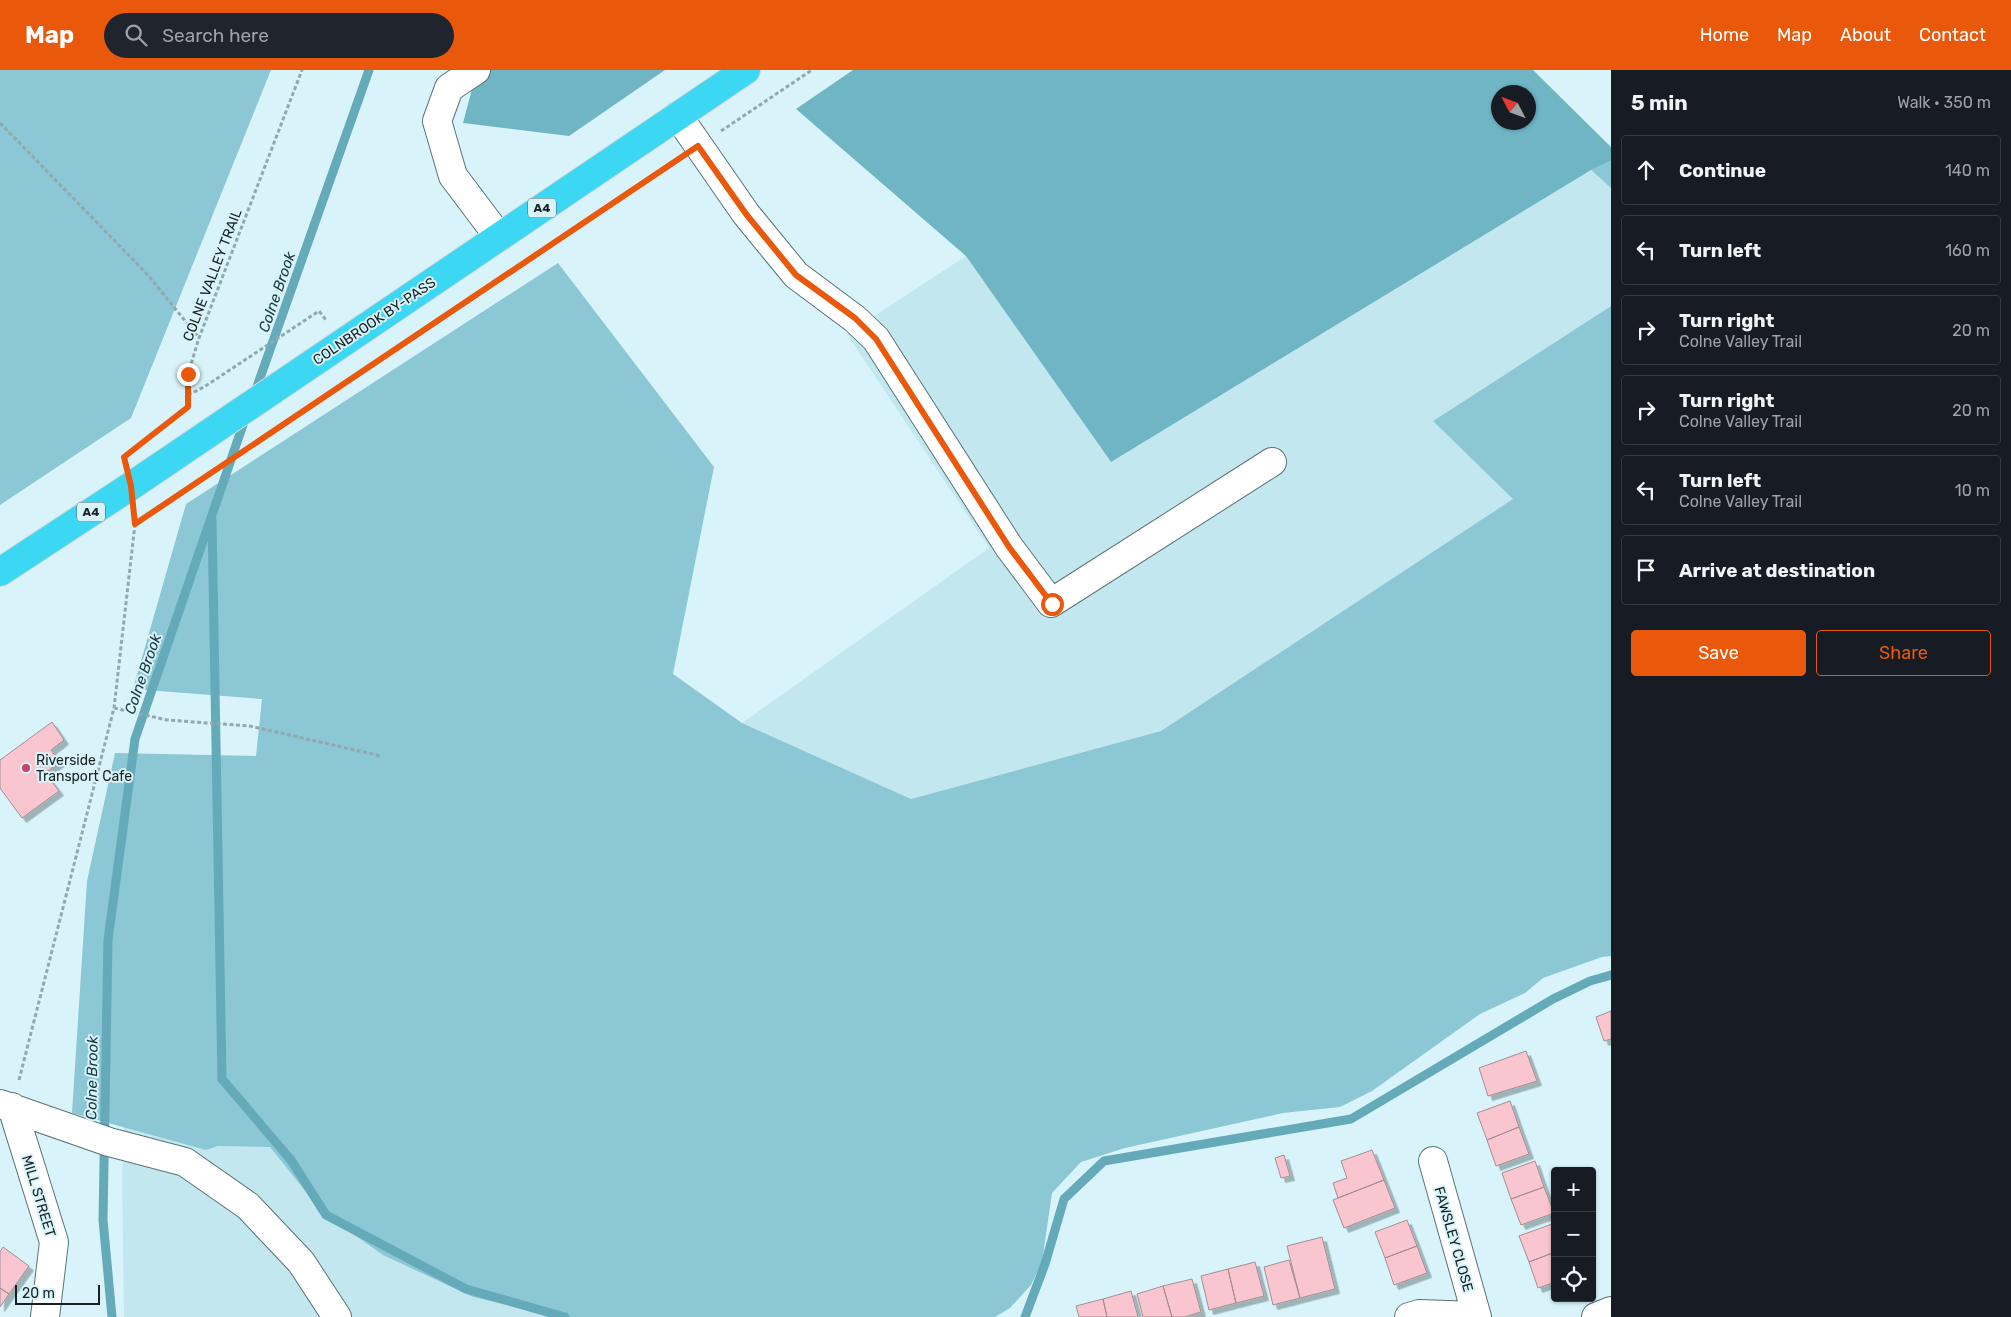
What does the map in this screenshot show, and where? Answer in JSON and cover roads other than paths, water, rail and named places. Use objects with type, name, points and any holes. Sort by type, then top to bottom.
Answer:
[{"type":"highway","name":"COLNBROOK BY-PASS","points":[[0,572],[182,452],[746,70]]},
{"type":"street","points":[[476,70],[449,88],[437,121],[453,176],[499,237]]},
{"type":"street","points":[[678,116],[746,214],[796,275],[855,318],[876,339],[1009,547],[1052,604],[1272,462]]},
{"type":"street","points":[[6,1105],[109,1142],[185,1162],[248,1206],[301,1262],[337,1317]]},
{"type":"street","name":"MILL STREET","points":[[6,1105],[54,1242],[45,1317]]},
{"type":"street","name":"FAWSLEY CLOSE","points":[[1433,1161],[1476,1317]]},
{"type":"street","points":[[1596,1317],[1611,1311]]},
{"type":"street","points":[[1409,1317],[1419,1314],[1476,1317]]},
{"type":"waterway","name":"Colne Brook","points":[[254,395],[369,70]]},
{"type":"waterway","name":"Colne Brook","points":[[112,1317],[103,1220],[108,940],[135,739],[246,416]]},
{"type":"waterway","points":[[212,520],[222,1079],[291,1160],[326,1215],[466,1289],[565,1317]]},
{"type":"waterway","points":[[1025,1317],[1045,1264],[1064,1199],[1104,1161],[1351,1119],[1553,999],[1590,981],[1611,975]]},
{"type":"place","name":"Riverside Transport Cafe","points":[[26,768]]}]
